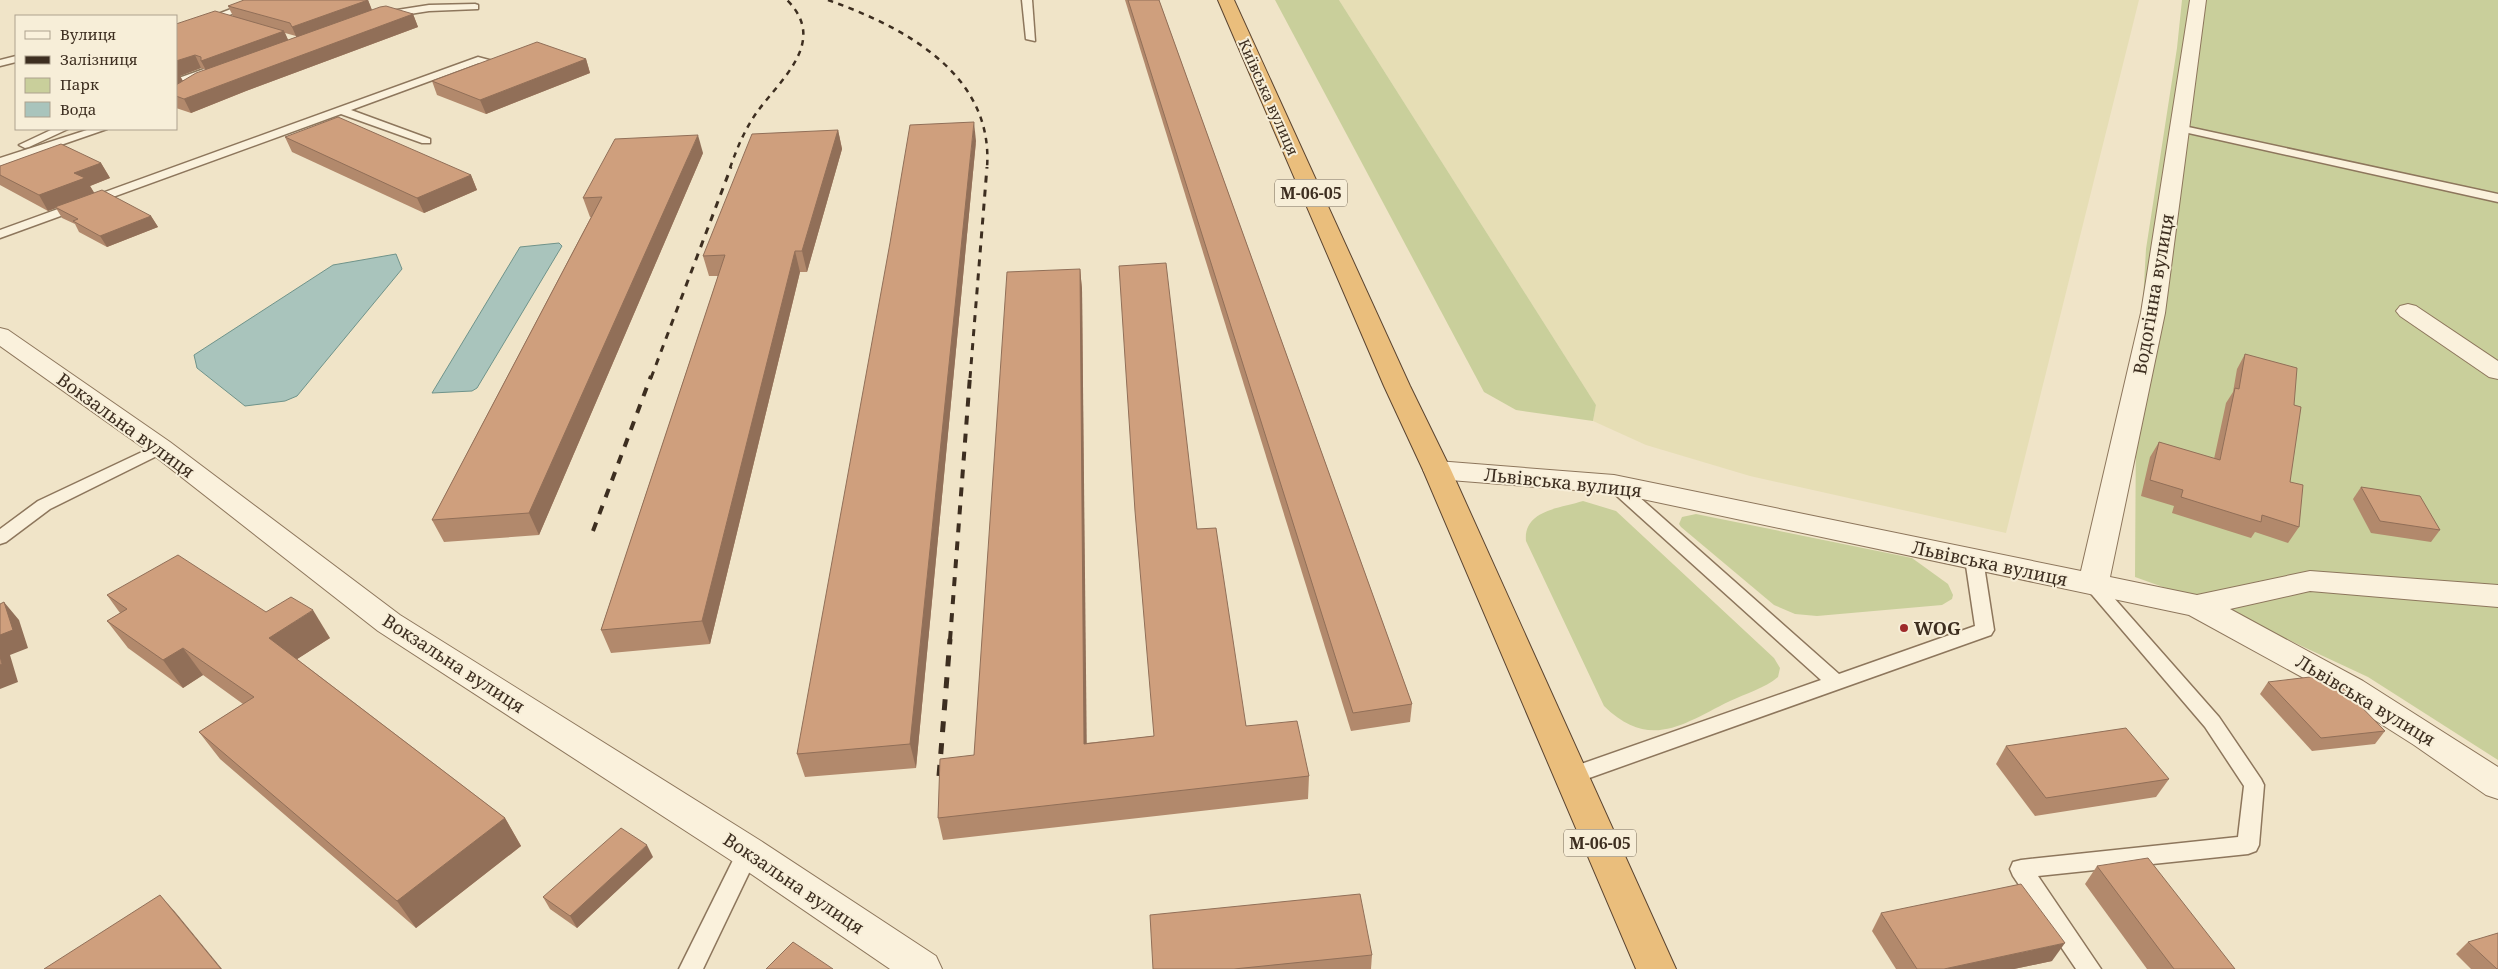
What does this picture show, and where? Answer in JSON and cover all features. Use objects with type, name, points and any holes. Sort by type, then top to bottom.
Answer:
[{"type":"highway","name":"Київська вулиця","points":[[1226,0],[1397,386],[1437,470]]},
{"type":"highway","name":"М-06-05","points":[[1437,470],[1656,969]]},
{"type":"street","name":"Водогінна вулиця","points":[[2093,585],[2153,313],[2198,0]]},
{"type":"street","points":[[2408,311],[2498,372]]},
{"type":"street","name":"Вокзальна вулиця","points":[[0,335],[161,448],[389,623],[748,852],[922,969]]},
{"type":"street","name":"Львівська вулиця","points":[[1437,470],[1614,484],[2197,606],[2271,643],[2428,736],[2498,785]]},
{"type":"street","points":[[2197,606],[2310,582],[2498,596]]},
{"type":"lane","points":[[231,22],[213,18],[263,0]]},
{"type":"lane","points":[[1027,0],[1031,39]]},
{"type":"lane","points":[[378,15],[429,8],[475,7]]},
{"type":"lane","points":[[0,63],[15,59]]},
{"type":"lane","points":[[0,234],[478,60],[499,64]]},
{"type":"lane","points":[[178,82],[219,71],[191,88]]},
{"type":"lane","points":[[341,110],[426,141]]},
{"type":"lane","points":[[2180,128],[2498,198]]},
{"type":"lane","points":[[0,155],[60,130]]},
{"type":"lane","points":[[0,162],[97,130]]},
{"type":"lane","points":[[0,538],[44,505],[161,448]]},
{"type":"lane","points":[[1614,484],[1837,683]]},
{"type":"lane","points":[[1571,776],[1985,630],[1974,559]]},
{"type":"lane","points":[[2089,969],[2021,869],[2248,845],[2254,785],[2212,722],[2093,585]]},
{"type":"lane","points":[[691,969],[748,852]]},
{"type":"shaded area","points":[[1339,0],[2139,0],[2006,533],[1750,476],[1646,445],[1593,421],[1596,405]]},
{"type":"green space","points":[[1275,0],[1339,0],[1596,405],[1593,421],[1516,410],[1484,392]]},
{"type":"green space","points":[[2182,0],[2498,0],[2498,760],[2368,677],[2216,606],[2135,577],[2136,421],[2146,249],[2177,48]]},
{"type":"green space","points":[[1583,501],[1616,511],[1774,658],[1780,668],[1778,677],[1761,688],[1697,718],[1667,729],[1652,730],[1636,727],[1621,720],[1604,706],[1526,541],[1527,531],[1537,517],[1545,512]]},
{"type":"green space","points":[[1696,514],[1912,558],[1948,584],[1953,595],[1952,599],[1942,605],[1817,616],[1795,614],[1774,605],[1681,527],[1679,524],[1682,517]]},
{"type":"water","points":[[559,243],[562,246],[477,388],[472,391],[432,393],[520,247]]},
{"type":"water","points":[[396,254],[402,269],[297,396],[285,401],[245,406],[197,368],[194,355],[333,265]]},
{"type":"building","points":[[244,0],[368,0],[292,27],[290,23],[228,6]]},
{"type":"building","points":[[1128,0],[1159,0],[1412,704],[1353,713]]},
{"type":"building","points":[[386,6],[413,14],[184,99],[178,97],[178,84],[196,73]]},
{"type":"building","points":[[215,11],[284,31],[201,61],[201,57],[195,55],[178,60],[178,23]]},
{"type":"building","points":[[537,42],[586,59],[480,100],[432,81]]},
{"type":"building","points":[[338,117],[471,175],[417,198],[285,137]]},
{"type":"building","points":[[974,122],[910,744],[797,754],[910,125]]},
{"type":"building","points":[[838,130],[802,251],[795,251],[702,621],[601,630],[725,255],[703,256],[752,134]]},
{"type":"building","points":[[698,135],[529,513],[432,520],[602,197],[583,198],[615,139]]},
{"type":"building","points":[[61,144],[101,163],[74,173],[85,178],[39,195],[0,175],[0,166]]},
{"type":"building","points":[[102,190],[151,216],[100,236],[73,221],[78,219],[55,207]]},
{"type":"building","points":[[1166,263],[1197,529],[1216,528],[1246,726],[1297,721],[1309,776],[938,818],[940,759],[974,755],[1007,272],[1080,269],[1084,744],[1154,736],[1135,511],[1119,266]]},
{"type":"building","points":[[2245,354],[2297,368],[2294,405],[2301,407],[2290,482],[2303,485],[2299,527],[2262,515],[2261,522],[2181,497],[2183,490],[2150,480],[2159,442],[2220,460],[2235,388],[2239,389]]},
{"type":"building","points":[[2361,487],[2420,496],[2440,530],[2380,521]]},
{"type":"building","points":[[178,555],[266,612],[291,597],[313,610],[269,638],[505,818],[397,901],[199,732],[254,697],[183,648],[163,660],[107,621],[127,609],[107,595]]},
{"type":"building","points":[[4,602],[13,630],[0,635],[0,604]]},
{"type":"building","points":[[2327,675],[2334,679],[2385,731],[2321,738],[2268,682]]},
{"type":"building","points":[[2126,728],[2169,779],[2046,798],[2006,746]]},
{"type":"building","points":[[621,828],[647,845],[570,916],[543,897]]},
{"type":"building","points":[[2148,858],[2235,969],[2174,969],[2097,866]]},
{"type":"building","points":[[2021,884],[2065,943],[1944,969],[1917,969],[1881,913]]},
{"type":"building","points":[[1360,894],[1372,955],[1234,969],[1153,969],[1150,915]]},
{"type":"building","points":[[160,895],[221,969],[44,969]]},
{"type":"building","points":[[2498,933],[2498,969],[2497,969],[2468,942]]},
{"type":"building","points":[[793,942],[833,969],[766,969]]},
{"type":"railway","points":[[730,168],[738,146],[749,125],[797,59],[802,44],[803,30],[799,15],[787,0]]},
{"type":"railway","points":[[828,0],[886,24],[914,40],[939,59],[960,81],[976,106],[985,135],[987,167]]},
{"type":"railway","points":[[651,378],[731,167]]},
{"type":"railway","points":[[970,378],[987,167]]},
{"type":"railway","points":[[593,531],[651,376]]},
{"type":"railway","points":[[950,640],[970,376]]},
{"type":"railway","points":[[939,776],[950,639]]},
{"type":"place","name":"WOG","points":[[1904,628]]}]
